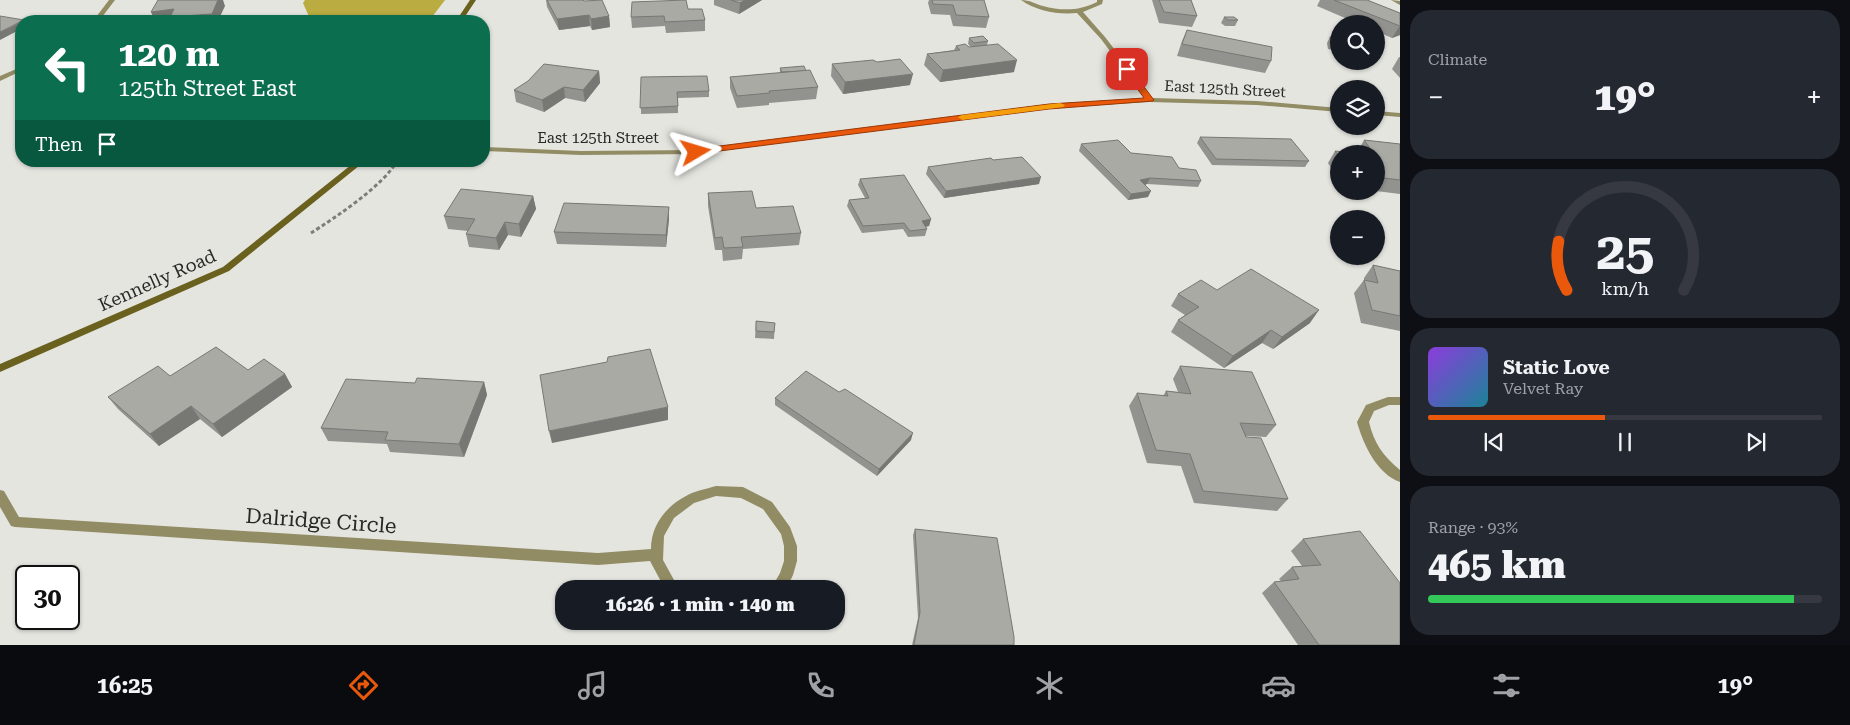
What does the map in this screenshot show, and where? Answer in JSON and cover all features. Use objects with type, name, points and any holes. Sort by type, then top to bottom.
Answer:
[{"type":"street","points":[[101,15],[112,0]]},
{"type":"street","points":[[464,15],[473,0]]},
{"type":"street","points":[[1024,0],[1046,8],[1079,11],[1092,8],[1100,3],[1100,0]]},
{"type":"street","points":[[1394,0],[1400,3]]},
{"type":"street","points":[[1079,11],[1104,38],[1150,100]]},
{"type":"street","points":[[0,80],[15,72]]},
{"type":"street","name":"East 125th Street","points":[[490,149],[581,153],[696,152],[1049,106],[1150,100],[1257,103],[1330,109]]},
{"type":"street","points":[[1385,114],[1400,115]]},
{"type":"street","name":"Kennelly Road","points":[[0,368],[226,269],[354,167]]},
{"type":"street","points":[[1400,401],[1388,401],[1370,408],[1362,422],[1367,441],[1382,463],[1400,477]]},
{"type":"street","points":[[665,580],[656,555],[659,531],[671,511],[691,497],[715,490],[740,492],[763,502],[780,519],[790,541],[791,565],[783,580]]},
{"type":"street","name":"Dalridge Circle","points":[[0,495],[15,522],[598,559],[656,555]]},
{"type":"shaded area","points":[[305,0],[445,0],[434,15],[308,15],[303,3]]},
{"type":"building","points":[[158,0],[218,0],[212,14],[171,15],[174,9],[151,12]]},
{"type":"building","points":[[547,0],[602,0],[609,16],[591,19],[589,15],[557,19]]},
{"type":"building","points":[[686,0],[688,9],[702,9],[705,20],[665,22],[664,16],[631,17],[632,2]]},
{"type":"building","points":[[731,0],[745,0],[740,3]]},
{"type":"building","points":[[932,0],[984,0],[989,17],[956,15],[953,5],[933,4]]},
{"type":"building","points":[[1159,0],[1191,0],[1197,16],[1164,12]]},
{"type":"building","points":[[1334,0],[1367,0],[1400,13],[1400,26],[1385,20],[1385,15],[1372,15]]},
{"type":"building","points":[[0,16],[15,18],[15,24],[0,32]]},
{"type":"building","points":[[1224,17],[1234,17],[1238,20],[1228,20]]},
{"type":"building","points":[[1187,30],[1272,47],[1271,61],[1182,44]]},
{"type":"building","points":[[983,36],[988,41],[974,43],[969,38]]},
{"type":"building","points":[[965,44],[969,47],[998,44],[1017,60],[943,70],[927,54],[960,50],[956,46]]},
{"type":"building","points":[[900,59],[913,74],[845,82],[832,64],[873,60],[877,62]]},
{"type":"building","points":[[544,64],[599,71],[583,90],[564,87],[542,100],[514,90],[528,81]]},
{"type":"building","points":[[804,66],[806,71],[782,72],[780,68]]},
{"type":"building","points":[[810,70],[818,87],[737,96],[730,77]]},
{"type":"building","points":[[707,76],[709,91],[677,92],[678,106],[640,108],[641,77]]},
{"type":"building","points":[[1200,137],[1291,139],[1309,161],[1216,159]]},
{"type":"building","points":[[1118,140],[1131,153],[1172,157],[1179,168],[1196,170],[1201,181],[1150,178],[1140,180],[1151,191],[1131,194],[1081,144]]},
{"type":"building","points":[[1364,140],[1400,144],[1400,180],[1385,178],[1385,145],[1368,145]]},
{"type":"building","points":[[1022,157],[1041,177],[946,191],[928,167],[991,158],[993,160]]},
{"type":"building","points":[[904,175],[931,219],[922,221],[927,229],[910,231],[904,223],[863,226],[849,200],[869,198],[860,179]]},
{"type":"building","points":[[461,189],[533,196],[519,224],[505,222],[496,238],[466,234],[475,219],[444,216]]},
{"type":"building","points":[[752,191],[756,208],[793,206],[801,233],[741,237],[743,247],[724,248],[722,237],[715,238],[708,193]]},
{"type":"building","points":[[564,203],[669,207],[666,235],[554,232]]},
{"type":"building","points":[[1373,265],[1400,271],[1400,316],[1372,310],[1364,280],[1378,283]]},
{"type":"building","points":[[1251,269],[1319,310],[1282,337],[1271,330],[1233,356],[1178,320],[1199,307],[1178,294],[1201,280],[1217,290]]},
{"type":"building","points":[[756,321],[775,323],[774,332],[756,331]]},
{"type":"building","points":[[216,347],[248,370],[264,359],[285,374],[213,424],[191,406],[150,434],[108,397],[158,366],[170,376]]},
{"type":"building","points":[[650,349],[668,407],[549,431],[540,375],[607,362],[608,357]]},
{"type":"building","points":[[1180,366],[1252,372],[1276,425],[1240,423],[1246,437],[1261,438],[1288,499],[1203,491],[1190,454],[1156,450],[1137,393],[1168,396],[1166,391],[1191,394]]},
{"type":"building","points":[[806,371],[839,392],[845,389],[913,433],[879,469],[775,398]]},
{"type":"building","points":[[417,378],[484,382],[459,444],[385,440],[388,432],[321,428],[346,379],[415,383]]},
{"type":"building","points":[[915,529],[997,538],[1014,645],[914,645],[920,612]]},
{"type":"building","points":[[1360,531],[1400,583],[1400,645],[1319,645],[1274,582],[1299,579],[1292,567],[1321,565],[1303,539]]},
{"type":"slow traffic","points":[[962,117],[1060,105]]},
{"type":"route","points":[[696,152],[1049,106],[1150,100],[1127,69]]}]
